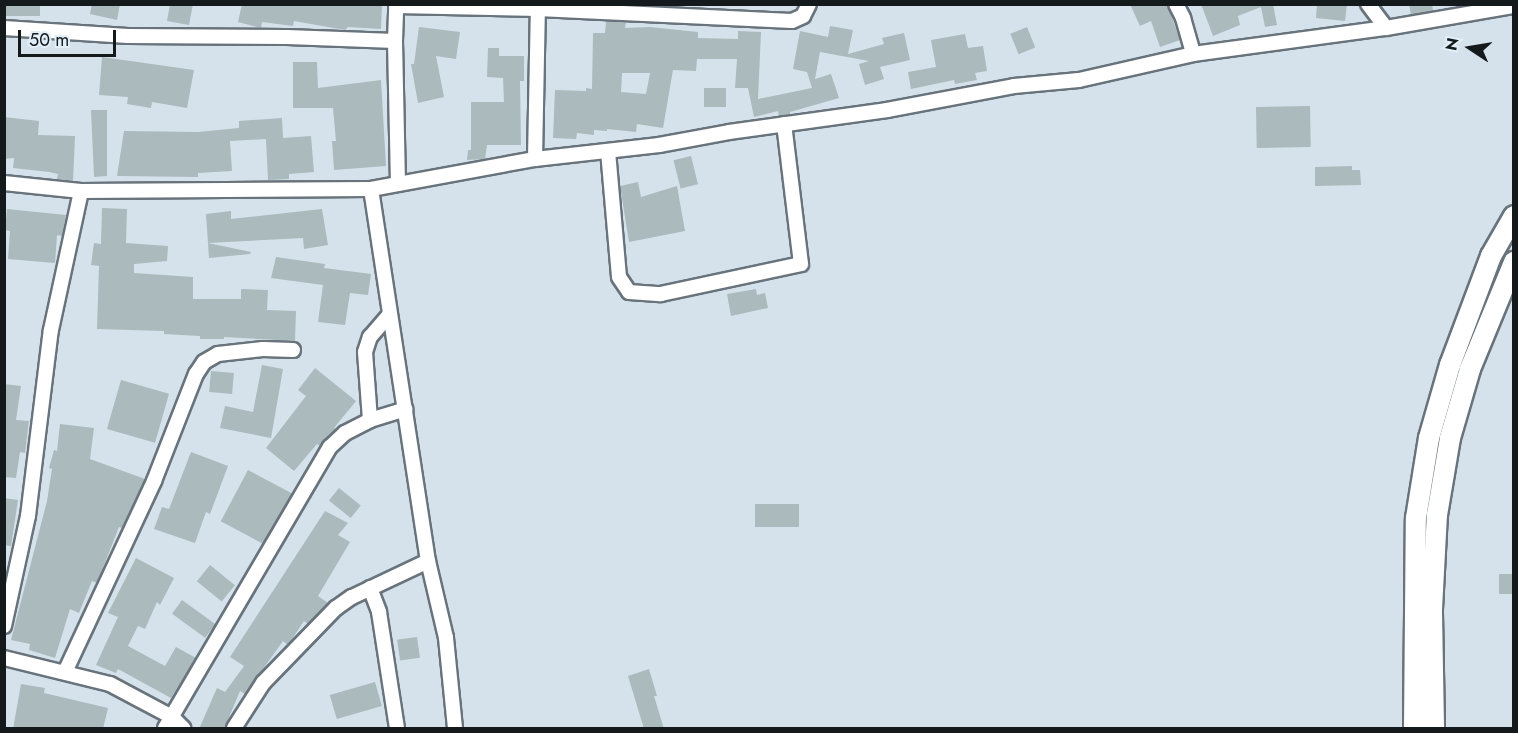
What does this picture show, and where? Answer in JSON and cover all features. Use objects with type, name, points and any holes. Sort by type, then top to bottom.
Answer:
[{"type":"highway","points":[[1414,729],[1416,518],[1429,438],[1450,365],[1487,267],[1514,216]]},
{"type":"highway","points":[[1434,729],[1432,609],[1437,515],[1450,438],[1470,369],[1514,262]]},
{"type":"street","points":[[398,184],[396,5],[792,21],[803,16],[809,4]]},
{"type":"street","points":[[1176,4],[1183,18],[1194,54]]},
{"type":"street","points":[[1368,4],[1386,28]]},
{"type":"street","points":[[4,183],[81,191],[371,189],[535,159],[608,151],[910,106],[1014,86],[1079,80],[1194,54],[1386,28],[1514,6]]},
{"type":"street","points":[[535,159],[538,9]]},
{"type":"street","points":[[4,28],[128,36],[287,37],[395,41]]},
{"type":"street","points":[[608,151],[619,277],[629,292],[661,294],[801,264],[784,124]]},
{"type":"street","points":[[371,189],[428,561],[446,638],[455,729]]},
{"type":"street","points":[[4,626],[28,516],[51,330],[81,191]]},
{"type":"street","points":[[370,420],[365,352],[370,337],[389,315]]},
{"type":"street","points":[[65,672],[154,481],[196,374],[204,362],[218,354],[263,349],[293,350]]},
{"type":"street","points":[[169,723],[330,447],[345,433],[370,420],[405,409]]},
{"type":"street","points":[[234,729],[263,683],[336,608],[370,588],[428,561]]},
{"type":"street","points":[[370,588],[379,612],[397,729]]},
{"type":"street","points":[[4,658],[110,684],[169,723],[183,729]]},
{"type":"building","points":[[4,4],[40,4],[40,16],[4,16]]},
{"type":"building","points":[[92,4],[120,4],[117,20],[90,14]]},
{"type":"building","points":[[170,4],[193,4],[189,25],[167,21]]},
{"type":"building","points":[[242,4],[382,4],[381,29],[348,27],[345,30],[294,21],[293,26],[262,22],[261,28],[238,22]]},
{"type":"building","points":[[1130,4],[1167,4],[1180,40],[1160,47],[1151,21],[1140,26]]},
{"type":"building","points":[[1201,4],[1273,4],[1277,25],[1265,27],[1261,7],[1238,16],[1240,25],[1213,36]]},
{"type":"building","points":[[1317,4],[1347,4],[1345,21],[1316,18]]},
{"type":"building","points":[[1409,4],[1432,4],[1433,11],[1411,15]]},
{"type":"building","points":[[606,21],[626,22],[625,28],[650,27],[698,32],[698,38],[738,39],[738,31],[761,32],[758,99],[812,88],[807,72],[793,69],[800,31],[828,37],[830,26],[853,30],[848,54],[884,44],[882,38],[904,33],[910,60],[880,67],[884,79],[865,85],[859,64],[869,61],[820,52],[815,79],[831,74],[839,98],[790,112],[790,114],[779,116],[778,111],[754,117],[748,88],[735,88],[737,59],[697,59],[696,71],[673,70],[663,128],[637,124],[636,132],[607,129],[607,131],[594,130],[594,135],[577,133],[576,139],[553,138],[555,90],[586,91],[586,88],[592,89],[593,33],[605,33]],"holes":[[[622,73],[650,73],[646,94],[621,92]]]},
{"type":"building","points":[[419,27],[460,32],[456,59],[436,56],[444,97],[418,103],[411,64],[414,64]]},
{"type":"building","points":[[1027,27],[1035,47],[1019,54],[1010,34]]},
{"type":"building","points":[[965,34],[968,48],[983,46],[987,71],[975,73],[977,80],[955,84],[954,80],[911,89],[908,72],[936,67],[931,40]]},
{"type":"building","points":[[488,48],[499,48],[499,56],[524,56],[524,81],[520,81],[521,145],[487,145],[485,159],[467,160],[468,150],[471,150],[471,102],[504,102],[503,78],[487,77]]},
{"type":"building","points":[[102,57],[194,70],[187,108],[152,102],[151,108],[127,104],[128,97],[99,95]]},
{"type":"building","points":[[293,62],[317,62],[318,88],[381,80],[386,166],[334,170],[332,141],[336,141],[333,108],[293,108]]},
{"type":"building","points":[[704,88],[726,88],[726,107],[704,107]]},
{"type":"building","points":[[1310,106],[1311,147],[1257,148],[1256,107]]},
{"type":"building","points":[[91,110],[107,110],[107,176],[94,177]]},
{"type":"building","points":[[4,117],[39,121],[38,135],[75,136],[73,181],[57,179],[58,174],[49,172],[13,168],[14,158],[4,159]]},
{"type":"building","points":[[282,118],[283,138],[311,136],[314,172],[289,174],[289,179],[268,180],[266,139],[230,141],[232,171],[198,173],[198,177],[117,176],[124,131],[198,132],[239,128],[239,121]]},
{"type":"building","points":[[691,156],[698,184],[681,188],[674,160]]},
{"type":"building","points":[[1352,166],[1352,170],[1360,170],[1361,185],[1315,186],[1315,167]]},
{"type":"building","points":[[638,182],[641,197],[677,186],[685,231],[629,242],[620,186]]},
{"type":"building","points":[[102,208],[127,209],[126,243],[168,246],[167,261],[134,264],[134,273],[193,277],[193,299],[241,299],[241,289],[268,290],[267,310],[296,311],[295,341],[224,337],[224,339],[200,339],[200,336],[164,334],[164,331],[97,329],[99,266],[91,265],[94,243],[101,244]]},
{"type":"building","points":[[7,209],[66,215],[62,236],[57,235],[55,263],[8,259],[10,231],[5,230]]},
{"type":"building","points":[[322,209],[328,245],[304,249],[303,238],[208,243],[206,214],[231,211],[231,219]]},
{"type":"building","points":[[208,243],[251,252],[250,254],[209,258]]},
{"type":"building","points":[[276,257],[325,264],[324,268],[371,274],[368,295],[350,293],[345,325],[318,322],[323,285],[271,278]]},
{"type":"building","points":[[756,289],[757,295],[765,293],[768,308],[731,316],[727,294]]},
{"type":"building","points":[[262,365],[283,369],[271,438],[220,428],[225,406],[253,412]]},
{"type":"building","points":[[315,368],[356,401],[334,428],[336,429],[320,446],[317,444],[294,471],[266,448],[306,396],[298,390]]},
{"type":"building","points":[[211,371],[234,373],[232,394],[209,392]]},
{"type":"building","points":[[121,380],[169,394],[155,443],[107,429]]},
{"type":"building","points":[[4,384],[21,386],[16,420],[29,421],[25,453],[20,452],[16,478],[4,477]]},
{"type":"building","points":[[60,424],[94,428],[90,459],[145,479],[122,528],[119,527],[97,583],[92,581],[79,613],[70,609],[55,658],[29,650],[30,644],[11,640],[47,501],[52,469],[49,468],[54,450],[57,451]]},
{"type":"building","points":[[191,452],[228,466],[210,514],[206,512],[195,543],[154,529],[162,507],[169,509]]},
{"type":"building","points":[[248,470],[292,493],[265,545],[221,521]]},
{"type":"building","points":[[339,488],[361,506],[351,518],[329,500]]},
{"type":"building","points":[[4,498],[18,500],[11,546],[4,545]]},
{"type":"building","points":[[755,504],[799,504],[799,527],[755,527]]},
{"type":"building","points":[[325,511],[348,523],[338,535],[350,542],[318,596],[328,603],[308,624],[304,621],[288,645],[283,641],[245,694],[240,691],[224,729],[199,729],[217,688],[225,692],[244,666],[230,657]]},
{"type":"building","points":[[136,558],[174,578],[160,605],[157,602],[145,629],[138,626],[128,646],[165,666],[176,647],[196,658],[171,698],[118,669],[116,673],[96,665],[118,617],[108,613]]},
{"type":"building","points":[[210,565],[235,585],[222,601],[197,581]]},
{"type":"building","points":[[1499,574],[1513,574],[1513,594],[1499,594]]},
{"type":"building","points":[[182,600],[215,624],[205,638],[172,614]]},
{"type":"building","points":[[417,637],[420,658],[400,661],[397,640]]},
{"type":"building","points":[[649,669],[664,729],[644,729],[628,676]]},
{"type":"building","points":[[375,682],[382,706],[337,719],[330,695]]},
{"type":"building","points":[[21,684],[45,688],[44,693],[108,708],[103,729],[13,729]]}]
